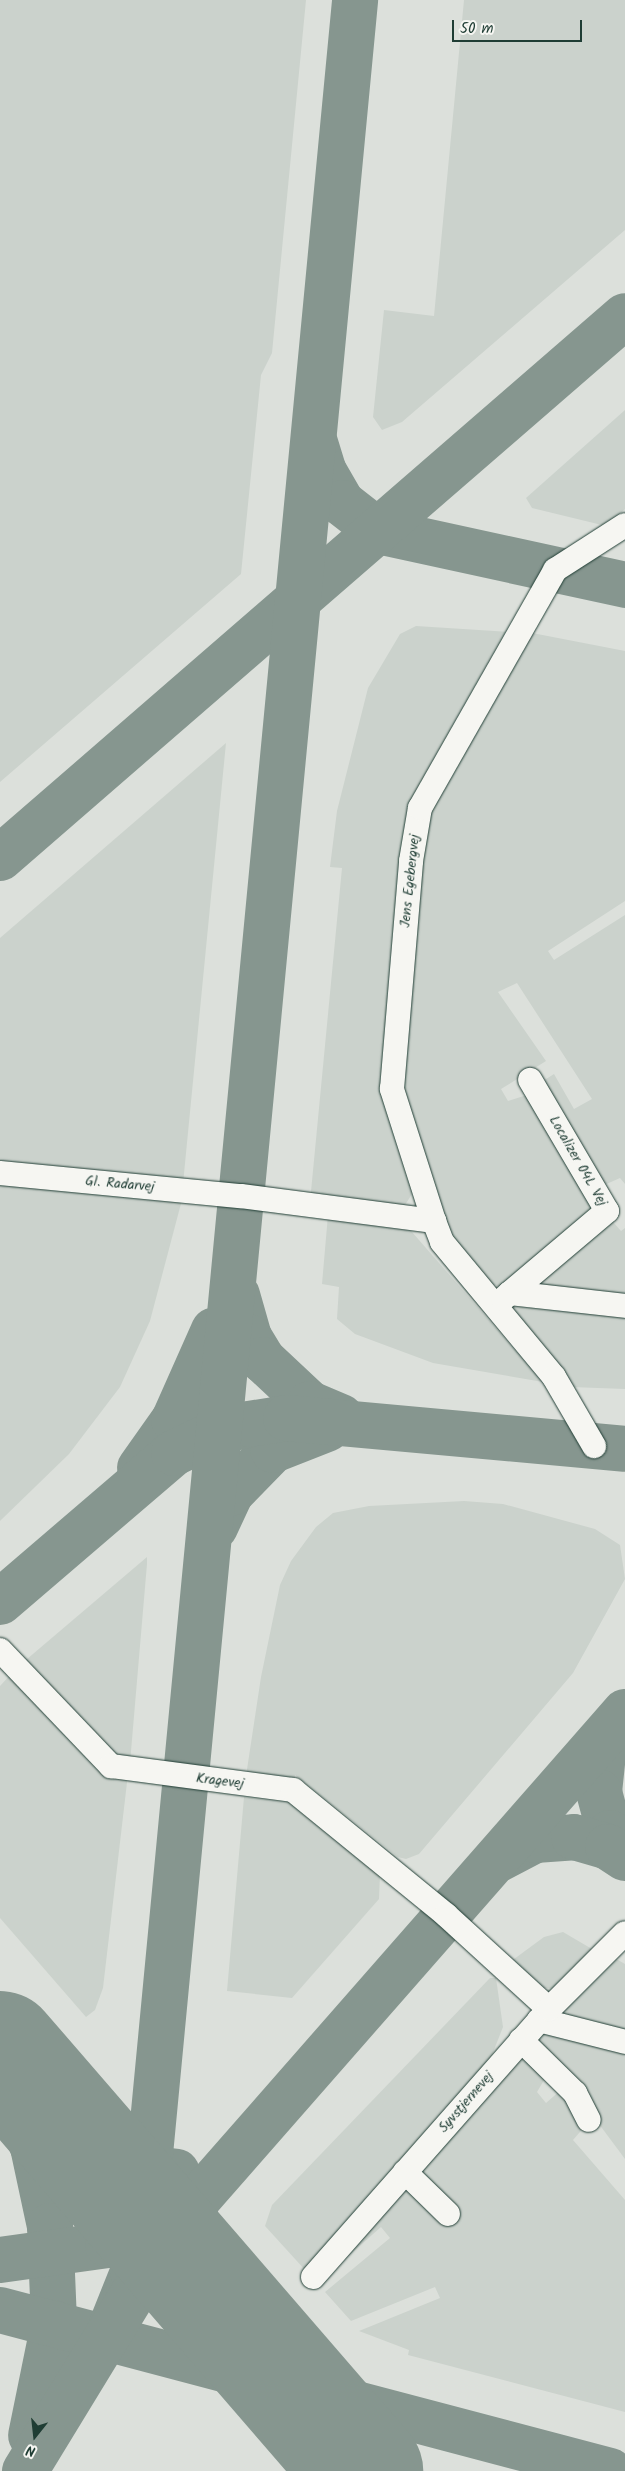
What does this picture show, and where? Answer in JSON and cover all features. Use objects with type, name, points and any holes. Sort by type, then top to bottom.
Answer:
[{"type":"lane","name":"Jens Egebergvej","points":[[594,1446],[554,1377],[502,1300],[442,1242],[392,1088],[414,834],[429,784],[555,570],[625,525]]},
{"type":"lane","name":"Localizer 04L Vej","points":[[502,1300],[607,1211],[530,1080]]},
{"type":"lane","name":"Gl. Radarvej","points":[[0,1173],[241,1196],[434,1221]]},
{"type":"lane","points":[[502,1300],[625,1306]]},
{"type":"lane","name":"Kragevej","points":[[0,1650],[111,1766],[293,1790],[446,1915],[544,2015]]},
{"type":"lane","name":"Syvstjernevej","points":[[313,2277],[521,2040],[625,1933]]},
{"type":"lane","points":[[544,2015],[625,2042]]},
{"type":"lane","points":[[521,2040],[575,2093],[589,2120]]},
{"type":"lane","points":[[405,2172],[448,2214]]},
{"type":"shaded area","points":[[0,0],[625,0],[625,2471],[0,2471]]},
{"type":"shaded area","points":[[0,0],[306,0],[272,353],[261,375],[241,574],[0,782]]},
{"type":"shaded area","points":[[464,0],[625,0],[625,230],[402,422],[382,430],[373,417],[384,310],[434,316]]},
{"type":"shaded area","points":[[625,410],[625,509],[606,526],[532,508],[526,498]]},
{"type":"shaded area","points":[[416,626],[510,632],[416,796],[387,1077],[413,1183],[412,1194],[405,1205],[389,1210],[310,1202],[342,868],[330,867],[337,811],[368,688],[400,634]]},
{"type":"shaded area","points":[[527,632],[625,651],[625,901],[548,951],[554,960],[625,915],[625,1184],[620,1178],[602,1186],[543,1081],[554,1074],[574,1109],[592,1099],[517,983],[498,992],[546,1061],[501,1089],[508,1101],[530,1094],[596,1206],[507,1289],[483,1281],[445,1226],[399,1088],[428,804]]},
{"type":"shaded area","points":[[226,743],[183,1184],[0,1170],[0,938]]},
{"type":"shaded area","points":[[0,1178],[183,1196],[150,1321],[120,1387],[69,1454],[0,1521]]},
{"type":"shaded area","points":[[328,1215],[405,1224],[543,1382],[433,1363],[355,1334],[337,1319],[339,1287],[322,1284]]},
{"type":"shaded area","points":[[613,1222],[621,1231],[625,1228],[625,1300],[520,1290],[602,1223]]},
{"type":"shaded area","points":[[509,1306],[625,1316],[625,1389],[571,1387]]},
{"type":"shaded area","points":[[464,1501],[503,1504],[595,1529],[620,1545],[625,1579],[573,1673],[419,1854],[406,1859],[398,1857],[295,1775],[294,1783],[246,1776],[261,1677],[280,1585],[291,1561],[316,1527],[333,1513],[369,1506]]},
{"type":"shaded area","points":[[147,1557],[130,1763],[116,1761],[20,1665]]},
{"type":"shaded area","points":[[13,1672],[128,1774],[103,1988],[95,2010],[86,2017],[0,1918],[0,1686]]},
{"type":"shaded area","points":[[244,1797],[292,1803],[380,1874],[379,1899],[292,1998],[227,1991]]},
{"type":"shaded area","points":[[563,1932],[592,1949],[557,1989],[533,1987],[510,1962],[544,1937]]},
{"type":"shaded area","points":[[611,1956],[625,1964],[625,2036],[550,2017]]},
{"type":"shaded area","points":[[490,1978],[496,1978],[503,2027],[490,2060],[306,2271],[265,2226],[272,2205]]},
{"type":"shaded area","points":[[542,2030],[625,2048],[625,2159],[535,2038]]},
{"type":"shaded area","points":[[513,2057],[530,2057],[547,2075],[537,2092],[546,2103],[562,2089],[586,2125],[573,2140],[625,2200],[625,2412],[408,2355],[409,2350],[359,2331],[440,2298],[435,2287],[351,2321],[325,2292],[390,2238],[381,2227],[318,2283],[404,2183],[421,2178],[420,2164]]},
{"type":"taxiway","points":[[107,2337],[133,2272],[144,2217],[355,0]]},
{"type":"taxiway","points":[[0,858],[625,316]]},
{"type":"taxiway","points":[[315,443],[323,470],[342,503],[378,531],[625,585]]},
{"type":"taxiway","points":[[237,1295],[249,1337],[263,1360],[310,1404],[341,1417]]},
{"type":"taxiway","points":[[140,1468],[174,1420],[214,1330]]},
{"type":"taxiway","points":[[0,1602],[174,1453],[218,1432],[249,1424],[286,1418],[625,1449]]},
{"type":"taxiway","points":[[215,1527],[231,1493],[273,1450],[327,1429]]},
{"type":"taxiway","points":[[25,2471],[176,2224],[625,1712]]},
{"type":"taxiway","points":[[612,1730],[603,1754],[599,1792],[610,1833],[625,1853]]},
{"type":"taxiway","points":[[499,1859],[535,1840],[574,1837],[608,1847],[625,1858]]},
{"type":"taxiway","points":[[0,2073],[33,2147],[50,2226],[54,2323],[31,2436]]},
{"type":"taxiway","points":[[79,2141],[126,2166],[177,2172]]},
{"type":"taxiway","points":[[197,2198],[189,2241],[202,2284]]},
{"type":"taxiway","points":[[0,2260],[108,2245],[167,2225]]},
{"type":"taxiway","points":[[0,2310],[610,2471]]},
{"type":"runway","points":[[0,2050],[364,2471]]}]
